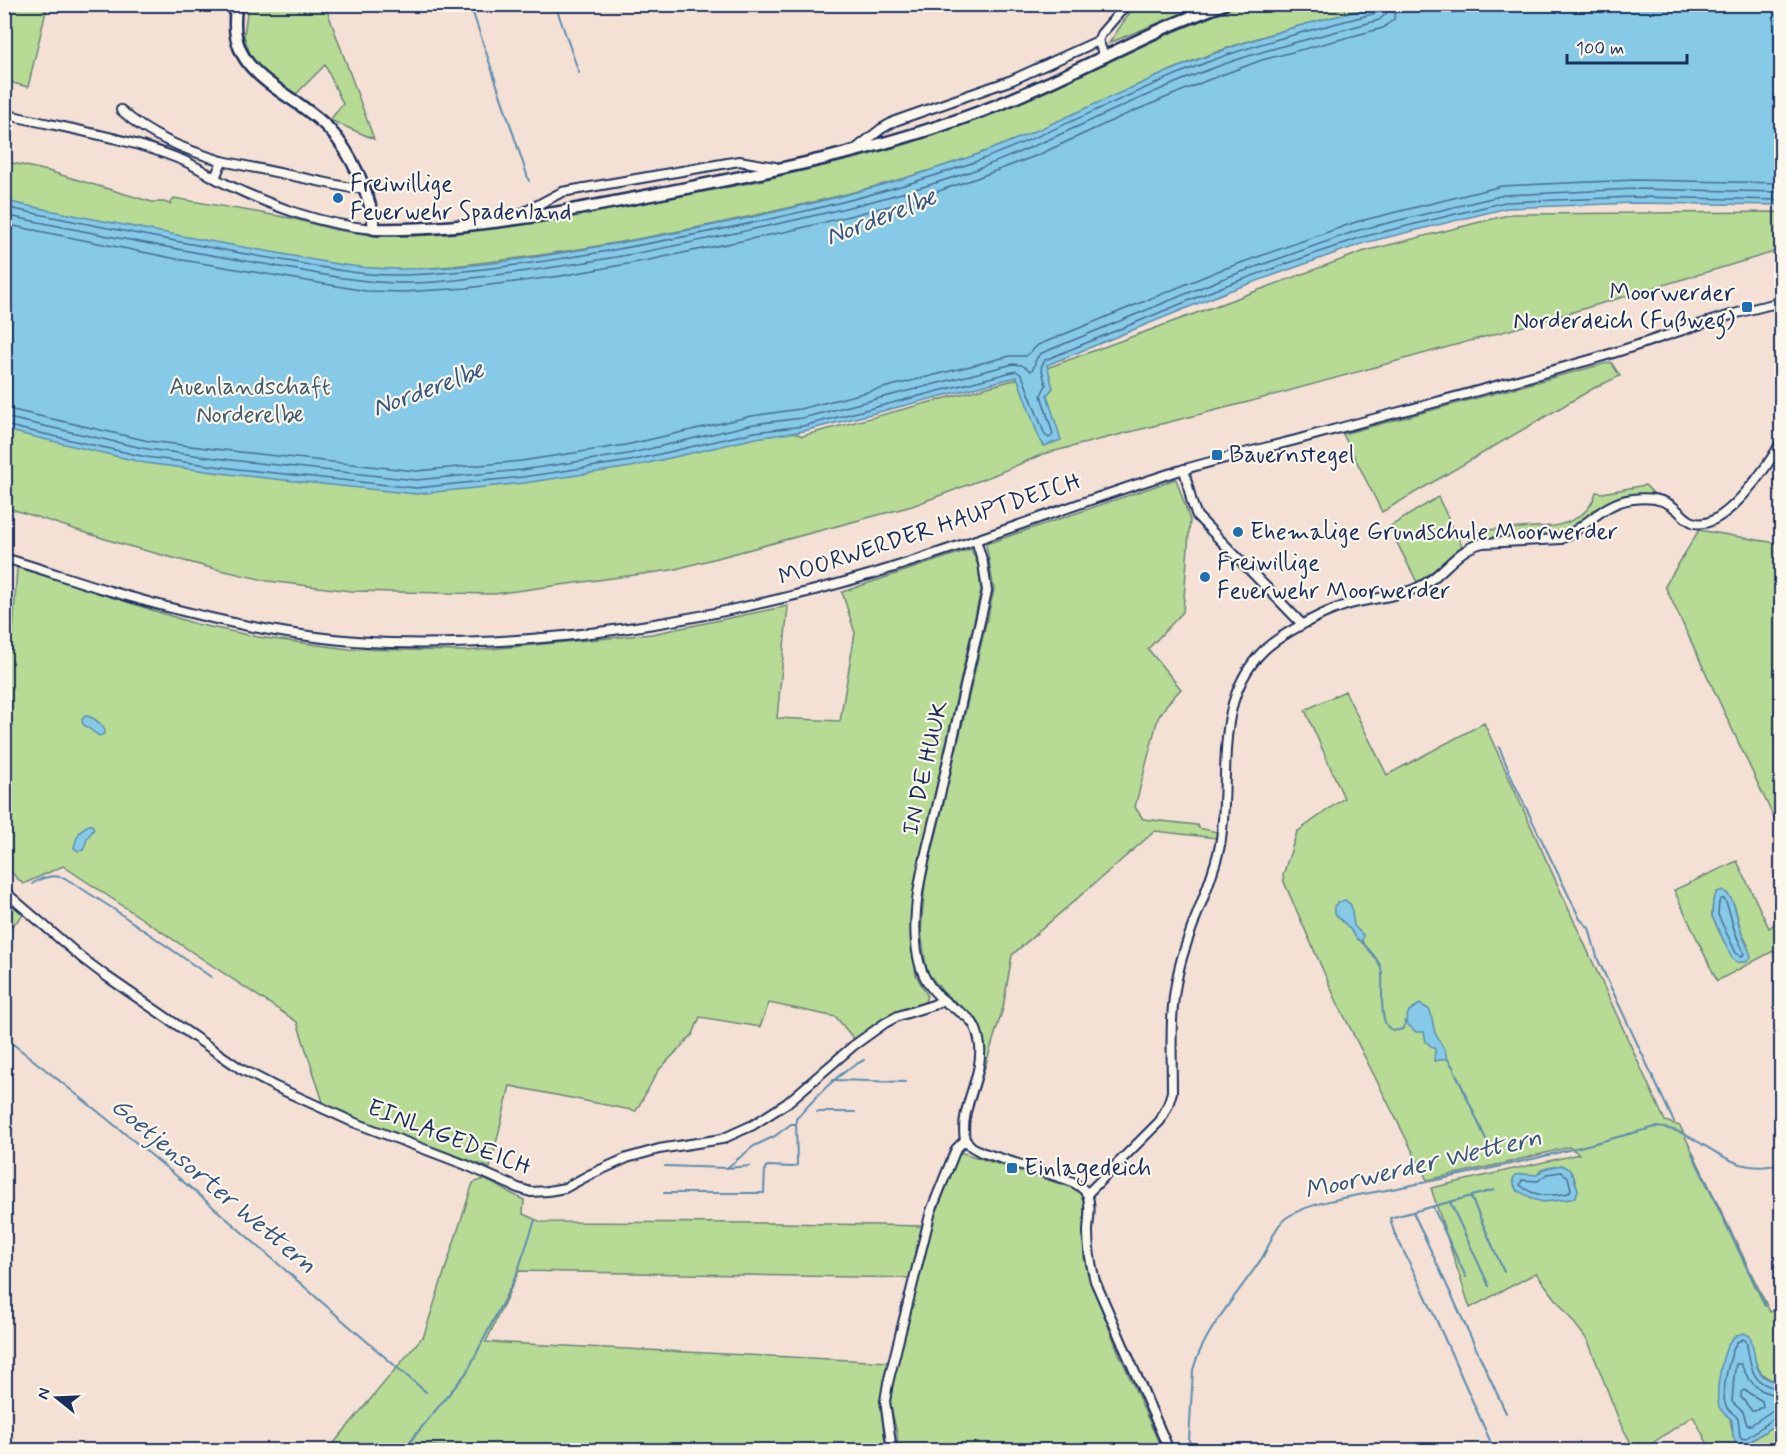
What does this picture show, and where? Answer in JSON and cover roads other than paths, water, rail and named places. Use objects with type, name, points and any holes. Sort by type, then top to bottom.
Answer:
[{"type":"street","points":[[237,4],[235,32],[240,51],[259,76],[295,100],[329,128],[350,158],[372,213],[374,229]]},
{"type":"street","points":[[851,153],[895,121],[1012,80],[1098,41],[1101,34],[1126,4]]},
{"type":"street","points":[[4,114],[137,144],[184,161],[255,198],[319,221],[352,228],[411,230],[505,221],[571,211],[851,153],[942,125],[996,105],[1224,4]]},
{"type":"street","points":[[1098,41],[1105,57]]},
{"type":"street","points":[[121,110],[136,124],[155,135],[222,161],[351,188],[363,188]]},
{"type":"street","points":[[215,178],[222,161]]},
{"type":"street","points":[[505,221],[562,192],[739,161],[780,168]]},
{"type":"street","name":"MOORWERDER HAUPTDEICH","points":[[4,558],[110,591],[229,622],[305,636],[350,640],[431,642],[498,640],[613,630],[769,602],[873,574],[1184,469],[1586,362],[1729,315],[1782,302]]},
{"type":"street","points":[[1086,1194],[1160,1121],[1168,1105],[1172,1092],[1173,1007],[1177,976],[1193,923],[1213,872],[1220,844],[1230,709],[1242,679],[1265,649],[1302,624],[1338,608],[1420,587],[1473,545],[1561,538],[1571,534],[1614,503],[1633,499],[1662,501],[1694,523],[1713,520],[1749,489],[1782,441]]},
{"type":"street","points":[[1184,469],[1197,516],[1302,624]]},
{"type":"street","name":"IN DE HUUK","points":[[942,1000],[931,988],[920,966],[916,932],[917,907],[920,881],[987,591],[983,562],[976,540]]},
{"type":"street","name":"EINLAGEDEICH","points":[[4,891],[82,958],[241,1069],[353,1122],[531,1192],[565,1188],[589,1175],[658,1149],[709,1142],[744,1130],[786,1104],[853,1046],[885,1023],[942,1000]]},
{"type":"street","points":[[942,1000],[972,1020],[980,1048],[978,1070],[963,1130],[965,1140],[981,1152],[1068,1180],[1078,1185],[1086,1194],[1089,1204],[1089,1257],[1095,1281],[1169,1450]]},
{"type":"street","points":[[892,1450],[885,1401],[891,1371],[931,1211],[956,1149],[965,1140]]},
{"type":"water","name":"Norderelbe","points":[[1388,5],[1781,5],[1781,205],[1635,203],[1507,208],[1364,243],[1226,292],[1047,365],[1053,388],[1047,395],[1061,440],[1044,446],[1017,377],[804,431],[756,438],[631,467],[524,483],[416,494],[145,463],[5,430],[5,201],[359,267],[430,268],[521,259],[698,228],[788,209],[877,186],[994,148],[1172,70],[1225,50],[1317,21]]},
{"type":"water","points":[[85,716],[99,723],[105,731],[104,734],[99,736],[83,724],[82,720]]},
{"type":"water","points":[[92,825],[94,829],[83,850],[78,851],[74,848],[77,837],[80,831]]},
{"type":"water","points":[[1723,890],[1734,904],[1751,957],[1746,962],[1737,962],[1732,958],[1712,916],[1713,900],[1717,892]]},
{"type":"water","points":[[1345,900],[1351,905],[1354,926],[1363,935],[1362,942],[1335,914],[1334,906]]},
{"type":"water","points":[[1420,1004],[1430,1010],[1435,1033],[1447,1059],[1434,1061],[1435,1049],[1426,1042],[1424,1032],[1416,1032],[1405,1022],[1409,1011]]},
{"type":"water","points":[[1561,1165],[1569,1169],[1578,1190],[1576,1196],[1571,1199],[1543,1202],[1516,1190],[1513,1180],[1515,1175],[1537,1175],[1544,1169]]},
{"type":"water","points":[[1744,1333],[1750,1336],[1760,1372],[1764,1377],[1781,1382],[1782,1420],[1743,1446],[1736,1443],[1732,1420],[1720,1408],[1718,1391],[1722,1362],[1728,1345],[1734,1337]]},
{"type":"waterway","points":[[470,4],[529,181]]},
{"type":"waterway","points":[[555,4],[579,73]]},
{"type":"waterway","points":[[1499,747],[1513,781],[1580,919],[1589,928],[1598,960],[1674,1122]]},
{"type":"waterway","points":[[32,884],[48,877],[65,878],[211,977]]},
{"type":"waterway","points":[[1362,942],[1380,964],[1382,1008],[1387,1026],[1393,1030],[1403,1029],[1406,1022]]},
{"type":"waterway","name":"Goetjensorter Wettern","points":[[4,1037],[192,1189],[426,1392]]},
{"type":"waterway","points":[[1447,1058],[1493,1155]]},
{"type":"waterway","points":[[664,1193],[764,1193],[767,1166],[794,1167],[797,1165],[796,1119],[836,1079],[864,1060]]},
{"type":"waterway","points":[[833,1080],[905,1082]]},
{"type":"waterway","points":[[817,1112],[855,1112]]},
{"type":"waterway","points":[[728,1167],[754,1146],[775,1136],[791,1124],[796,1124]]},
{"type":"waterway","name":"Moorwerder Wettern","points":[[1193,1450],[1189,1441],[1193,1370],[1198,1355],[1223,1312],[1262,1258],[1280,1224],[1301,1210],[1331,1200],[1528,1160],[1656,1127],[1688,1136],[1730,1160],[1745,1165],[1762,1167],[1782,1163]]},
{"type":"waterway","points":[[1692,1153],[1765,1306]]},
{"type":"waterway","points":[[665,1166],[727,1168],[750,1166]]},
{"type":"waterway","points":[[1492,1445],[1422,1288],[1394,1232],[1390,1218],[1494,1190]]},
{"type":"waterway","points":[[1471,1197],[1504,1272]]},
{"type":"waterway","points":[[1450,1202],[1489,1286]]},
{"type":"waterway","points":[[1433,1207],[1466,1277]]},
{"type":"waterway","points":[[1413,1212],[1506,1413]]},
{"type":"waterway","points":[[403,1450],[467,1372],[516,1276],[535,1220]]},
{"type":"place","name":"Freiwillige Feuerwehr Spadenland","points":[[338,198]]},
{"type":"place","name":"Moorwerder Norderdeich (Fußweg)","points":[[1747,307]]},
{"type":"place","name":"Bauernstegel","points":[[1217,455]]},
{"type":"place","name":"Ehemalige Grundschule Moorwerder","points":[[1238,532]]},
{"type":"place","name":"Freiwillige Feuerwehr Moorwerder","points":[[1205,577]]},
{"type":"place","name":"Einlagedeich","points":[[1012,1168]]},
{"type":"park label","name":"Auenlandschaft Norderelbe","points":[[250,401]]}]
